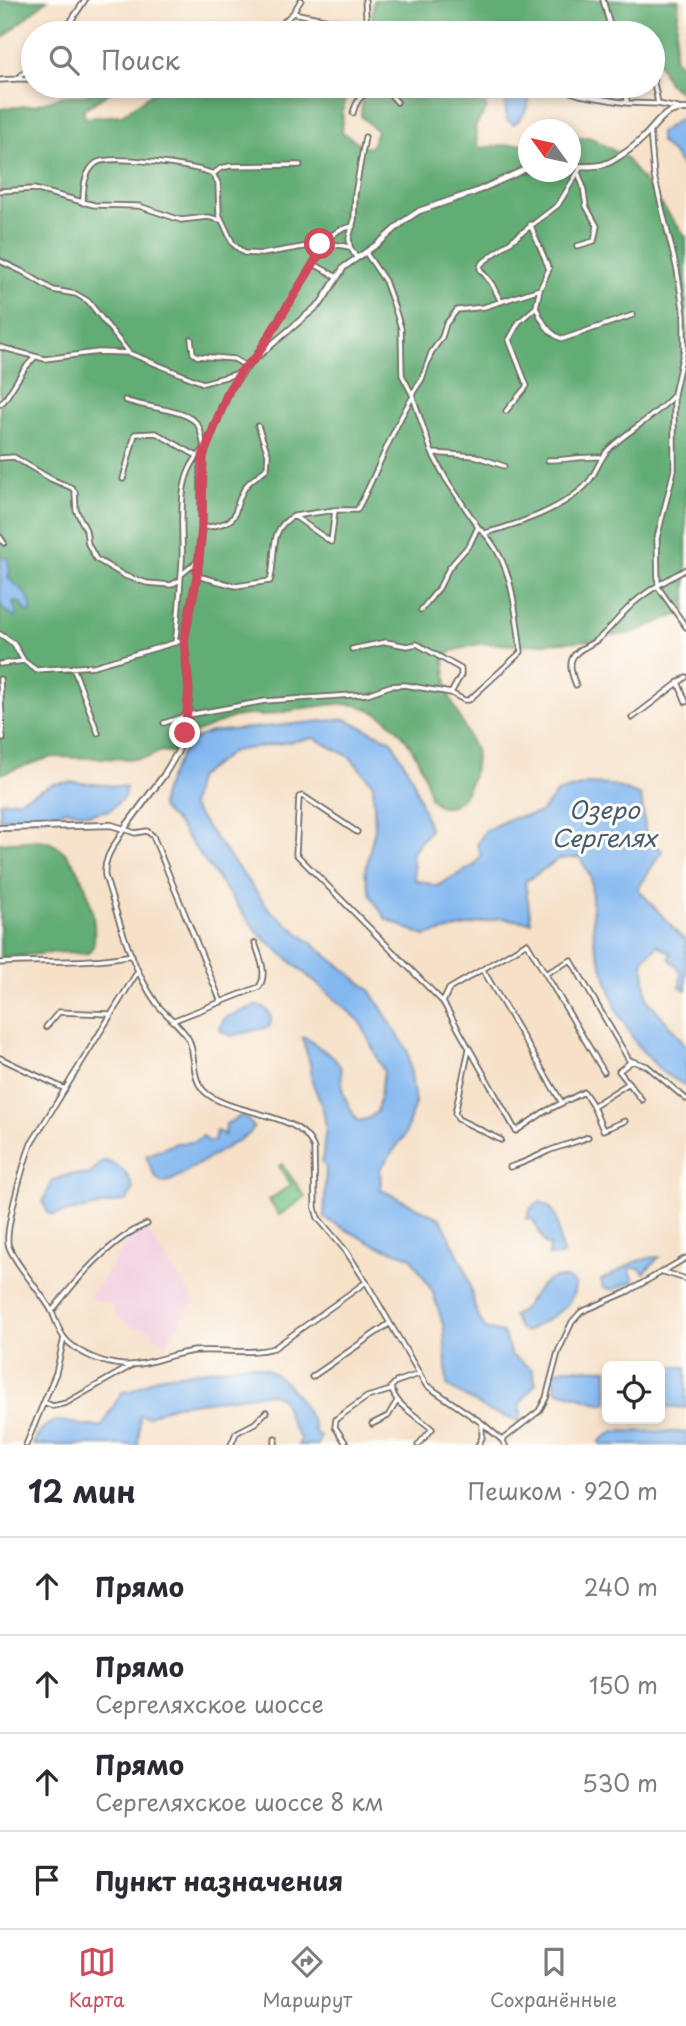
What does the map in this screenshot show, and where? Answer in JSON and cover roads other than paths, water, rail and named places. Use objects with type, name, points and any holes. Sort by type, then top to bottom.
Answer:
[{"type":"main road","points":[[581,166],[611,161],[635,145],[664,114],[678,108],[686,109]]},
{"type":"main road","points":[[0,828],[111,825],[124,829],[177,752],[185,733],[189,689],[184,640],[199,560],[202,528],[201,466],[205,449],[229,390],[246,366],[313,311],[344,267],[356,257],[419,211],[475,192],[518,173]]},
{"type":"street","points":[[71,21],[85,0]]},
{"type":"street","points":[[284,21],[301,0]]},
{"type":"street","points":[[365,0],[367,21]]},
{"type":"street","points":[[603,0],[609,21]]},
{"type":"street","points":[[293,13],[338,21]]},
{"type":"street","points":[[16,79],[21,75]]},
{"type":"street","points":[[0,80],[21,79]]},
{"type":"street","points":[[353,113],[359,98]]},
{"type":"street","points":[[394,98],[397,102]]},
{"type":"street","points":[[598,98],[678,108]]},
{"type":"street","points":[[627,98],[628,103]]},
{"type":"street","points":[[657,98],[658,104]]},
{"type":"street","points":[[650,131],[654,176],[679,279],[685,351],[674,394],[674,470],[657,538],[658,587],[686,626]]},
{"type":"street","points":[[356,257],[350,247],[355,194],[365,137]]},
{"type":"street","points":[[83,203],[85,180],[93,166],[101,161],[170,163],[213,174],[218,183],[217,204],[222,220],[233,244],[248,254],[326,243],[350,247]]},
{"type":"street","points":[[213,174],[230,166],[300,165]]},
{"type":"street","points":[[577,246],[594,241],[597,226],[586,206],[581,178]]},
{"type":"street","points":[[501,302],[480,266],[558,205],[572,182]]},
{"type":"street","points":[[0,191],[34,189],[94,205],[139,206],[181,220],[208,217],[222,220]]},
{"type":"street","points":[[506,411],[527,386],[509,340],[519,322],[536,307],[549,269],[530,225]]},
{"type":"street","points":[[256,357],[326,243],[339,230],[353,226]]},
{"type":"street","points":[[164,723],[188,715],[265,701],[367,694],[390,686],[405,685],[451,693],[464,700],[474,697],[521,652],[513,595],[506,569],[485,533],[478,527],[446,479],[432,453],[402,375],[401,328],[394,306],[385,281],[365,252]]},
{"type":"street","points":[[0,261],[53,290],[76,294],[88,301],[129,353]]},
{"type":"street","points":[[314,264],[337,277]]},
{"type":"street","points":[[197,576],[236,586],[270,581],[277,531],[288,519],[335,510],[357,510],[368,491],[397,421],[422,379],[428,359],[453,313],[465,307],[484,307],[540,289]]},
{"type":"street","points":[[536,307],[547,327],[558,338],[563,339],[632,316]]},
{"type":"street","points":[[191,339],[193,353],[197,356],[234,359],[246,366]]},
{"type":"street","points":[[0,347],[45,359],[113,351],[129,353],[203,383],[240,373]]},
{"type":"street","points":[[0,404],[5,401],[34,358]]},
{"type":"street","points":[[485,533],[533,517],[583,489],[590,481],[600,457],[662,409],[674,394]]},
{"type":"street","points":[[125,400],[136,405],[184,414],[199,426],[205,449],[197,456],[186,480],[175,643]]},
{"type":"street","points":[[202,528],[232,520],[236,516],[247,485],[267,468],[268,454],[258,426]]},
{"type":"street","points":[[123,480],[135,434],[156,433],[197,456]]},
{"type":"street","points":[[432,453],[475,456],[504,466]]},
{"type":"street","points":[[0,458],[14,457],[72,488],[75,492],[76,510],[86,530],[90,552],[109,568],[155,585],[172,585],[199,560]]},
{"type":"street","points":[[548,460],[600,457]]},
{"type":"street","points":[[294,516],[331,542],[335,510]]},
{"type":"street","points":[[421,610],[439,588],[449,568],[470,544],[478,527]]},
{"type":"street","points":[[0,537],[4,543]]},
{"type":"street","points":[[576,685],[571,673],[572,660],[577,652],[608,630],[637,599],[658,587],[667,578],[686,569]]},
{"type":"street","points":[[0,634],[14,645],[24,661],[36,670],[94,666],[184,640]]},
{"type":"street","points":[[352,649],[386,642],[407,646],[421,645],[461,669],[461,675],[451,693]]},
{"type":"street","points":[[0,664],[24,661]]},
{"type":"street","points":[[73,667],[98,733]]},
{"type":"street","points":[[632,718],[686,677]]},
{"type":"street","points":[[0,679],[3,739]]},
{"type":"street","points":[[678,682],[686,702]]},
{"type":"street","points":[[357,832],[303,796],[299,797],[296,854],[443,1002],[516,1131],[584,1092],[603,1130],[625,1121]]},
{"type":"street","points":[[221,1002],[153,836],[147,831],[135,833],[124,829],[107,856],[105,876],[138,971],[158,1004],[188,1038],[201,1088],[207,1094],[280,1121],[307,1135],[314,1149],[315,1207],[318,1218],[346,1251],[419,1374],[435,1392],[482,1423],[502,1443],[539,1410],[546,1398],[558,1352],[572,1322],[581,1312],[627,1292],[686,1258]]},
{"type":"street","points":[[172,1021],[259,987],[264,972],[255,943]]},
{"type":"street","points":[[443,1002],[449,989],[527,943],[604,1072]]},
{"type":"street","points":[[0,963],[85,962],[132,955]]},
{"type":"street","points":[[547,973],[570,960],[629,1060],[647,1066],[686,1099]]},
{"type":"street","points":[[483,970],[562,1103]]},
{"type":"street","points":[[138,971],[31,1144],[25,1159],[8,1237],[9,1248],[52,1311],[64,1338],[80,1352],[120,1365],[132,1365],[193,1351],[274,1348],[366,1282]]},
{"type":"street","points":[[46,1027],[59,1012],[110,1014]]},
{"type":"street","points":[[469,1049],[455,1112],[458,1119],[501,1140]]},
{"type":"street","points":[[0,1058],[65,1089]]},
{"type":"street","points":[[632,1061],[619,1071],[642,1100]]},
{"type":"street","points":[[593,1106],[629,1083]]},
{"type":"street","points":[[510,1167],[588,1137]]},
{"type":"street","points":[[52,1311],[82,1276],[120,1241],[133,1230],[147,1224]]},
{"type":"street","points":[[664,1272],[686,1279]]},
{"type":"street","points":[[312,1377],[390,1324]]},
{"type":"street","points":[[26,1445],[57,1373],[64,1338]]},
{"type":"street","points":[[46,1403],[53,1406],[66,1403],[132,1365]]},
{"type":"street","points":[[391,1390],[396,1382],[419,1374]]},
{"type":"street","points":[[391,1390],[397,1401],[432,1429],[418,1445]]},
{"type":"street","points":[[347,1445],[335,1427],[336,1419],[367,1397],[391,1390]]},
{"type":"street","points":[[372,1424],[388,1416],[397,1401]]},
{"type":"street","points":[[231,1445],[236,1433],[254,1423],[266,1412]]},
{"type":"street","points":[[478,1445],[482,1438],[482,1423]]},
{"type":"street","points":[[275,1438],[275,1445]]},
{"type":"water","points":[[504,98],[530,98],[522,116],[514,124],[507,120]]},
{"type":"water","points":[[679,119],[686,120],[686,172],[660,142],[660,133]]},
{"type":"water","points":[[7,557],[10,570],[8,578],[24,593],[31,606],[31,612],[28,613],[21,603],[13,602],[17,615],[15,618],[5,612],[0,602],[0,559]]},
{"type":"water","name":"Озеро Сергелях","points":[[345,719],[392,741],[412,778],[430,830],[412,852],[415,880],[437,886],[475,865],[481,855],[477,844],[486,830],[509,819],[540,813],[557,793],[587,784],[612,785],[641,796],[646,836],[662,851],[638,889],[682,938],[686,939],[686,990],[680,987],[681,972],[669,958],[671,954],[658,945],[643,960],[647,999],[686,1045],[686,1086],[662,1072],[637,1045],[617,1011],[594,941],[591,878],[580,857],[559,859],[525,882],[531,922],[500,918],[424,936],[386,919],[371,896],[365,873],[375,828],[373,784],[350,757],[314,738],[233,751],[197,778],[191,806],[270,910],[370,990],[408,1051],[415,1103],[405,1135],[380,1169],[381,1190],[441,1219],[466,1271],[477,1315],[486,1329],[503,1333],[511,1355],[532,1369],[536,1383],[520,1404],[521,1422],[489,1411],[447,1386],[444,1327],[433,1293],[411,1257],[373,1244],[324,1218],[326,1168],[322,1162],[326,1127],[302,1038],[305,1037],[334,1058],[341,1068],[343,1094],[357,1121],[367,1119],[377,1112],[384,1072],[360,1021],[257,932],[175,821],[162,809],[163,795],[176,764],[191,742],[198,737],[211,732]]},
{"type":"water","points":[[73,782],[126,787],[124,797],[110,810],[89,814],[67,810],[40,818],[0,819],[0,802],[19,800],[53,784]]},
{"type":"water","points":[[255,1006],[263,1007],[269,1012],[269,1027],[231,1036],[221,1031],[220,1027],[225,1018]]},
{"type":"water","points":[[243,1115],[254,1127],[249,1134],[172,1180],[163,1183],[155,1177],[146,1156],[176,1143],[193,1142],[203,1136],[208,1141],[214,1141],[216,1131],[225,1135],[226,1124]]},
{"type":"water","points":[[102,1161],[118,1166],[129,1178],[133,1189],[127,1200],[53,1215],[48,1213],[43,1202],[53,1180],[71,1174],[89,1175]]},
{"type":"water","points":[[540,1202],[548,1205],[556,1216],[562,1256],[548,1256],[550,1245],[546,1245],[533,1219],[527,1219],[531,1208]]},
{"type":"water","points":[[659,1257],[644,1273],[639,1268],[632,1268],[630,1270],[634,1281],[612,1290],[603,1288],[601,1280],[635,1263]]},
{"type":"water","points":[[555,1278],[566,1278],[575,1284],[570,1301],[557,1313],[526,1332],[520,1329],[513,1316],[542,1285]]},
{"type":"water","points":[[249,1364],[271,1372],[290,1387],[310,1417],[315,1428],[313,1430],[320,1436],[318,1445],[298,1445],[301,1440],[291,1424],[282,1399],[271,1393],[174,1405],[147,1417],[140,1415],[138,1445],[33,1445],[40,1432],[55,1421],[102,1426],[122,1392],[131,1391],[158,1377]]},
{"type":"water","points":[[665,1366],[686,1367],[686,1408],[665,1406]]},
{"type":"water","points":[[565,1368],[602,1369],[602,1403],[556,1390],[553,1372]]},
{"type":"water","points":[[614,1431],[686,1432],[686,1445],[601,1445],[600,1441]]}]
